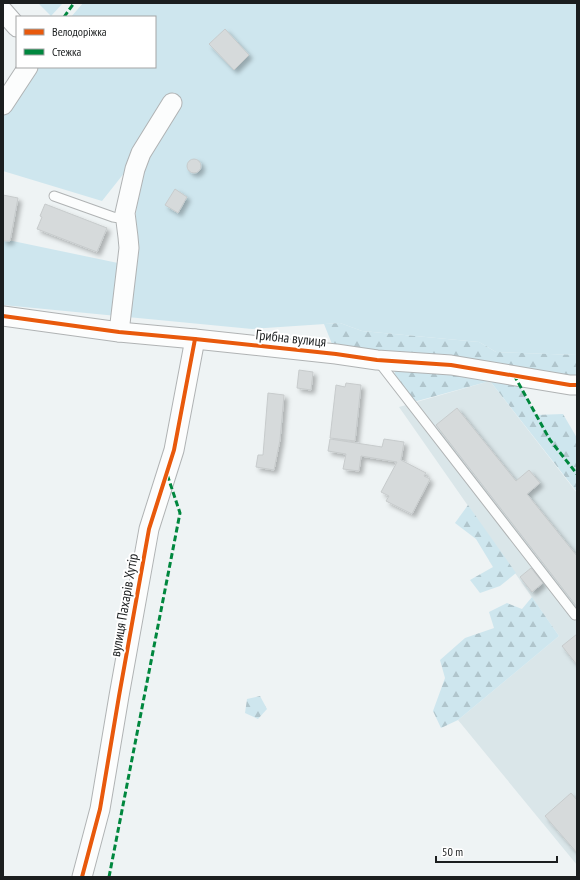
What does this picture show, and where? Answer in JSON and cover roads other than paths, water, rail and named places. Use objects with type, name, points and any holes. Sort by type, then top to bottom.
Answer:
[{"type":"street","points":[[3,11],[16,27]]},
{"type":"street","points":[[3,105],[27,68]]},
{"type":"street","points":[[119,332],[128,248],[126,207],[137,160],[172,103]]},
{"type":"street","name":"Грибна вулиця","points":[[3,316],[119,332],[336,354],[377,360],[451,365],[577,385]]},
{"type":"street","name":"вулиця Пахарів Хутір","points":[[82,877],[100,809],[149,529],[174,450],[195,339]]},
{"type":"lane","points":[[54,196],[113,217],[126,219]]},
{"type":"lane","points":[[377,360],[575,615]]}]
